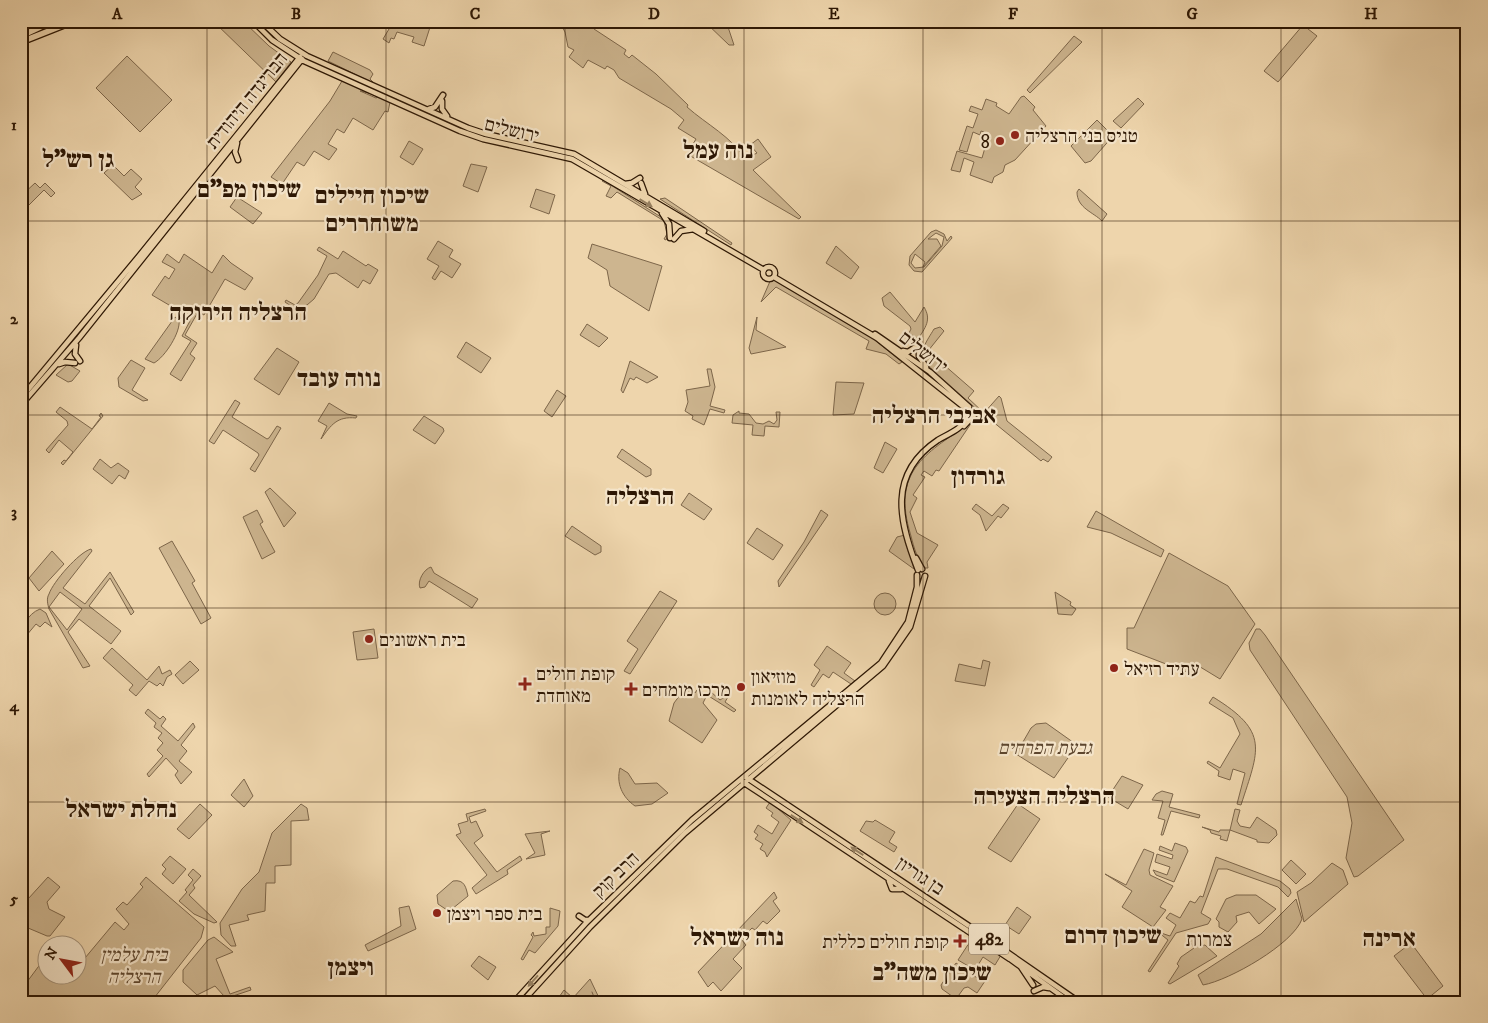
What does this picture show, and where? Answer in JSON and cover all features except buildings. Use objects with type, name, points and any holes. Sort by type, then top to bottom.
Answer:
[{"type":"highway","points":[[21,36],[52,21]]},
{"type":"highway","points":[[21,42],[74,21]]},
{"type":"main road","name":"ירושלים","points":[[253,21],[272,40],[301,57],[452,120],[486,134],[574,154],[652,199],[764,269]]},
{"type":"main road","name":"ירושלים","points":[[261,21],[315,67],[460,131],[483,139],[572,159],[661,212],[695,229],[764,269]]},
{"type":"main road","points":[[260,29],[291,58],[291,68]]},
{"type":"main road","name":"הבריגדה היהודית","points":[[21,398],[301,57]]},
{"type":"main road","name":"הבריגדה היהודית","points":[[21,405],[79,338],[240,138],[280,88],[301,57]]},
{"type":"main road","points":[[280,88],[300,67],[315,67]]},
{"type":"main road","points":[[424,108],[436,107],[443,95]]},
{"type":"main road","points":[[442,101],[442,111],[452,120]]},
{"type":"main road","points":[[238,160],[235,151],[240,138]]},
{"type":"main road","points":[[625,184],[640,181],[643,191],[652,199]]},
{"type":"main road","points":[[661,212],[669,224],[672,239],[681,232],[695,229]]},
{"type":"main road","points":[[771,267],[775,275],[767,278],[764,269],[771,267]]},
{"type":"main road","name":"ירושלים","points":[[775,275],[803,294],[900,350],[930,372],[974,414]]},
{"type":"main road","name":"ירושלים","points":[[849,320],[921,372],[974,414]]},
{"type":"main road","points":[[52,369],[62,362],[77,362],[74,351],[79,338]]},
{"type":"main road","points":[[900,350],[908,352],[918,347],[922,360],[930,372]]},
{"type":"main road","points":[[962,406],[967,416],[963,425]]},
{"type":"main road","points":[[919,571],[900,510],[905,479],[922,452],[963,425],[974,414]]},
{"type":"main road","points":[[744,779],[880,663],[901,636],[909,620],[919,571],[904,514],[904,488],[910,473],[924,454],[966,425],[974,414]]},
{"type":"main road","points":[[744,779],[883,666],[910,627],[925,576],[925,571],[919,571]]},
{"type":"main road","name":"הרב קוק","points":[[514,1002],[590,919],[692,820],[731,787],[744,779]]},
{"type":"main road","name":"הרב קוק","points":[[522,1002],[601,916],[744,779]]},
{"type":"main road","name":"בן גוריון","points":[[744,779],[887,878],[892,889],[903,889],[1020,966],[1070,1002]]},
{"type":"main road","name":"בן גוריון","points":[[744,779],[975,930],[1079,1002]]},
{"type":"main road","points":[[731,787],[733,781]]},
{"type":"main road","points":[[579,916],[585,920],[590,919]]},
{"type":"main road","points":[[1020,966],[1033,985]]},
{"type":"main road","points":[[1034,991],[1045,987],[1053,990]]},
{"type":"green space","points":[[213,21],[243,21],[269,46],[291,62],[276,82]]},
{"type":"green space","points":[[401,21],[432,21],[424,46],[412,42],[414,37],[397,32],[394,39],[391,38],[389,43],[383,39],[392,24],[398,27]]},
{"type":"green space","points":[[559,21],[598,22],[594,29],[626,50],[624,54],[629,58],[632,55],[656,74],[688,105],[687,107],[733,144],[745,159],[757,153],[750,145],[758,139],[771,157],[753,170],[801,217],[799,219],[687,154],[696,139],[678,128],[684,120],[671,109],[619,78],[614,70],[607,66],[605,69],[588,60],[583,68],[569,57],[574,50],[568,47],[565,32]]},
{"type":"green space","points":[[704,21],[726,21],[734,45],[729,45]]},
{"type":"green space","points":[[1303,25],[1317,36],[1278,82],[1264,71]]},
{"type":"green space","points":[[1074,36],[1082,42],[1030,93],[1027,90]]},
{"type":"green space","points":[[333,52],[370,70],[373,74],[370,79],[375,84],[328,61]]},
{"type":"green space","points":[[127,56],[172,100],[140,132],[96,88]]},
{"type":"green space","points":[[324,72],[377,95],[360,91],[390,102],[388,112],[385,111],[373,130],[353,118],[344,133],[337,129],[328,144],[337,149],[329,160],[314,151],[304,166],[297,162],[282,184],[271,177],[330,101],[342,81]]},
{"type":"green space","points":[[1024,96],[1035,107],[1033,110],[1046,126],[1015,160],[1005,165],[1003,172],[994,177],[992,183],[970,175],[974,162],[964,158],[960,172],[951,170],[957,151],[982,158],[989,134],[981,131],[980,135],[973,132],[967,152],[959,150],[967,126],[973,128],[978,114],[969,111],[971,106],[982,110],[986,99],[997,103],[996,106],[1009,114],[1021,97]]},
{"type":"green space","points":[[1138,98],[1144,104],[1121,128],[1113,121]]},
{"type":"green space","points":[[1097,120],[1113,136],[1091,161],[1085,163],[1071,146]]},
{"type":"green space","points":[[409,141],[423,149],[413,165],[400,157]]},
{"type":"green space","points":[[471,164],[487,167],[478,192],[463,186]]},
{"type":"green space","points":[[113,165],[124,176],[131,169],[142,179],[135,187],[142,194],[132,200],[104,173]]},
{"type":"green space","points":[[603,180],[664,219],[668,229],[666,240],[664,239],[667,234],[664,221],[617,192],[611,198],[606,196],[611,186]]},
{"type":"green space","points":[[35,183],[40,188],[45,183],[55,193],[51,197],[44,190],[26,208],[21,203],[21,196]]},
{"type":"green space","points":[[536,189],[555,195],[549,214],[530,207]]},
{"type":"green space","points":[[1079,189],[1107,214],[1102,221],[1080,202],[1077,192]]},
{"type":"green space","points":[[237,197],[262,213],[253,224],[230,207]]},
{"type":"green space","points":[[665,198],[732,243],[731,245],[660,199]]},
{"type":"green space","points":[[936,230],[944,234],[947,241],[951,236],[952,238],[922,272],[914,271],[909,265],[910,256],[931,232]],"holes":[[[936,233],[944,237],[942,246],[924,267],[915,268],[911,263],[915,254],[925,262],[923,267],[941,246],[937,239],[928,239]]]},
{"type":"green space","points":[[438,241],[453,250],[449,257],[461,264],[452,278],[441,271],[435,280],[432,278],[439,266],[427,259]]},
{"type":"green space","points":[[592,244],[662,266],[649,311],[610,286],[607,270],[588,258]]},
{"type":"green space","points":[[836,246],[859,267],[851,279],[826,263]]},
{"type":"green space","points":[[319,247],[338,259],[343,251],[366,266],[368,264],[378,270],[370,284],[363,280],[358,288],[336,273],[329,274],[314,299],[298,309],[292,319],[289,317],[294,308],[285,302],[286,300],[295,305],[298,303],[318,275],[327,256],[317,250]]},
{"type":"green space","points":[[167,254],[179,263],[184,254],[212,273],[223,255],[253,278],[245,290],[225,279],[204,315],[198,312],[185,335],[197,343],[190,354],[195,358],[181,381],[170,374],[191,341],[182,336],[190,321],[186,315],[152,295],[165,276],[169,279],[175,269],[162,262]]},
{"type":"green space","points":[[771,279],[774,279],[871,337],[902,362],[899,364],[886,354],[866,349],[869,341],[776,287],[761,302]]},
{"type":"green space","points":[[890,292],[915,322],[924,307],[927,320],[918,339],[909,333],[910,326],[884,306],[882,298]]},
{"type":"green space","points":[[175,317],[179,320],[179,325],[175,337],[167,350],[154,363],[145,359]]},
{"type":"green space","points":[[757,317],[756,330],[786,347],[751,354],[749,348]]},
{"type":"green space","points":[[587,324],[608,338],[599,347],[580,335]]},
{"type":"green space","points":[[940,327],[944,331],[928,351],[974,391],[968,398],[984,413],[999,396],[1007,421],[1052,457],[1048,462],[1043,459],[1041,461],[991,422],[926,364],[923,355],[924,346],[934,329]]},
{"type":"green space","points":[[466,342],[491,358],[481,373],[457,357]]},
{"type":"green space","points":[[277,348],[299,362],[279,395],[254,379]]},
{"type":"green space","points":[[131,360],[145,368],[132,390],[148,400],[143,401],[119,387],[118,378]]},
{"type":"green space","points":[[630,361],[658,377],[647,383],[636,377],[634,380],[630,378],[623,393],[621,390]]},
{"type":"green space","points":[[68,364],[80,371],[72,381],[68,382],[56,375]]},
{"type":"green space","points":[[707,369],[711,369],[715,387],[710,406],[725,410],[724,413],[710,409],[704,425],[692,419],[693,416],[685,411],[688,402],[686,390],[710,386]]},
{"type":"green space","points":[[836,382],[864,383],[854,414],[833,415]]},
{"type":"green space","points":[[557,390],[566,396],[552,417],[544,411]]},
{"type":"green space","points":[[235,400],[240,403],[232,417],[267,439],[277,426],[281,428],[255,472],[250,469],[259,455],[258,453],[223,430],[214,444],[209,441]]},
{"type":"green space","points":[[329,403],[347,414],[357,416],[356,418],[344,418],[335,422],[321,439],[327,426],[318,421]]},
{"type":"green space","points":[[60,407],[92,429],[101,417],[99,416],[101,413],[103,416],[63,465],[61,463],[64,460],[66,461],[73,452],[59,440],[49,453],[46,450],[68,425],[67,421],[56,412]]},
{"type":"green space","points":[[739,411],[739,413],[749,414],[756,423],[763,424],[769,421],[774,424],[777,420],[776,412],[780,412],[779,427],[765,426],[764,436],[752,435],[753,425],[732,423],[733,415]]},
{"type":"green space","points":[[424,416],[443,428],[444,431],[435,444],[413,430]]},
{"type":"green space","points":[[972,422],[939,471],[936,470],[932,476],[924,471],[921,475],[925,477],[913,495],[917,498],[910,512],[917,533],[938,545],[927,562],[928,568],[925,568],[915,549],[905,508],[906,491],[910,477],[918,464],[929,453]]},
{"type":"green space","points":[[885,442],[897,449],[883,473],[874,468]]},
{"type":"green space","points":[[622,449],[651,469],[651,475],[646,477],[617,457]]},
{"type":"green space","points":[[100,459],[111,468],[118,463],[129,471],[125,479],[119,475],[112,484],[93,469]]},
{"type":"green space","points":[[270,488],[296,513],[284,527],[265,492]]},
{"type":"green space","points":[[689,493],[712,509],[704,520],[681,505]]},
{"type":"green space","points":[[976,504],[992,516],[1003,504],[1009,508],[1001,518],[998,516],[986,531],[980,515],[972,509]]},
{"type":"green space","points":[[257,510],[263,522],[260,524],[275,552],[262,559],[243,517]]},
{"type":"green space","points":[[821,510],[828,515],[779,587],[778,581],[804,542]]},
{"type":"green space","points":[[1096,511],[1164,550],[1161,557],[1111,533],[1087,527]]},
{"type":"green space","points":[[572,526],[601,546],[601,552],[595,555],[565,536]]},
{"type":"green space","points":[[757,528],[783,545],[773,560],[747,543]]},
{"type":"green space","points":[[905,535],[914,569],[889,551],[897,537]]},
{"type":"green space","points":[[172,541],[195,581],[192,583],[211,618],[201,624],[159,548]]},
{"type":"green space","points":[[91,549],[92,551],[63,588],[85,604],[110,572],[134,612],[131,615],[110,578],[89,606],[121,631],[111,644],[79,619],[68,632],[90,666],[83,668],[49,609],[47,600],[51,589],[61,575],[73,561]],"holes":[[[60,592],[82,609],[67,630],[49,607]]]},
{"type":"green space","points":[[52,551],[64,564],[39,591],[29,578]]},
{"type":"green space","points":[[1169,553],[1228,586],[1255,624],[1220,679],[1197,665],[1192,674],[1127,649],[1127,628],[1134,628]]},
{"type":"green space","points":[[431,567],[434,573],[478,599],[472,608],[429,581],[425,587],[420,588],[419,582],[422,576]]},
{"type":"green space","points":[[660,591],[677,601],[630,674],[624,671],[638,649],[627,641]]},
{"type":"green space","points":[[1055,592],[1071,602],[1070,605],[1076,609],[1072,615],[1058,614]]},
{"type":"green space","points":[[885,593],[893,596],[896,604],[893,612],[885,615],[877,612],[874,604],[877,596]]},
{"type":"green space","points":[[40,609],[46,613],[52,627],[45,622],[40,627],[36,624],[21,642],[22,632],[28,618]]},
{"type":"green space","points":[[374,629],[378,658],[357,660],[353,632]]},
{"type":"green space","points":[[1256,629],[1260,629],[1265,635],[1404,840],[1358,876],[1354,877],[1346,858],[1352,823],[1347,797],[1250,650],[1249,643]]},
{"type":"green space","points":[[827,646],[851,663],[844,673],[855,681],[851,684],[833,672],[829,678],[823,674],[814,687],[811,685],[820,670],[814,665]]},
{"type":"green space","points":[[112,648],[147,680],[159,666],[162,674],[170,670],[172,674],[167,677],[163,686],[160,683],[157,686],[149,681],[136,696],[129,690],[133,685],[103,658]]},
{"type":"green space","points":[[983,660],[990,662],[985,686],[955,681],[959,664],[981,669]]},
{"type":"green space","points":[[190,661],[199,670],[183,684],[175,675]]},
{"type":"green space","points":[[686,687],[695,693],[697,690],[709,695],[711,692],[720,700],[726,696],[728,697],[725,702],[736,710],[734,712],[707,695],[703,703],[717,720],[702,743],[669,721],[674,703]]},
{"type":"green space","points":[[1213,697],[1231,709],[1244,721],[1252,732],[1255,743],[1252,769],[1241,805],[1237,804],[1245,773],[1233,769],[1230,780],[1218,776],[1219,771],[1207,763],[1208,761],[1220,768],[1240,734],[1233,718],[1209,703]]},
{"type":"green space","points":[[148,709],[160,719],[163,716],[166,719],[161,726],[178,741],[193,723],[195,727],[181,745],[187,751],[179,761],[192,772],[181,784],[175,775],[178,771],[166,758],[149,777],[147,774],[163,756],[157,750],[163,743],[158,738],[162,733],[154,727],[156,723],[145,713]]},
{"type":"green space","name":"גבעת הפרחים","points":[[1046,723],[1077,745],[1054,778],[1016,754],[1031,728],[1036,724]]},
{"type":"green space","points":[[620,768],[628,773],[635,784],[657,783],[668,793],[652,804],[635,806],[623,794],[621,789],[619,779]]},
{"type":"green space","points":[[1122,776],[1143,785],[1128,809],[1108,797]]},
{"type":"green space","points":[[244,779],[253,796],[244,807],[231,795]]},
{"type":"green space","points":[[1162,791],[1173,794],[1169,807],[1200,815],[1199,818],[1171,811],[1163,835],[1161,835],[1165,820],[1158,818],[1163,801],[1152,800],[1156,794]]},
{"type":"green space","points":[[770,802],[791,820],[767,857],[765,852],[760,849],[763,844],[755,839],[758,835],[754,832],[758,825],[772,834],[779,822],[771,816],[773,813],[766,808]]},
{"type":"green space","points":[[200,804],[212,815],[189,839],[177,829]]},
{"type":"green space","points":[[301,804],[307,808],[309,820],[291,821],[291,865],[275,866],[275,883],[266,883],[265,911],[247,915],[249,920],[229,925],[236,946],[231,946],[221,935],[220,923],[242,889],[259,872],[272,833]]},
{"type":"green space","points":[[1018,804],[1040,819],[1011,862],[988,848]]},
{"type":"green space","points":[[485,809],[486,811],[469,817],[471,823],[476,821],[483,836],[474,843],[497,872],[520,856],[522,860],[507,870],[508,874],[476,894],[472,888],[487,875],[456,835],[461,833],[458,824],[468,821],[466,814]]},
{"type":"green space","points":[[1235,809],[1240,810],[1237,821],[1240,826],[1250,828],[1257,817],[1276,830],[1277,835],[1269,843],[1257,842],[1257,840],[1230,830]]},
{"type":"green space","points":[[875,820],[895,832],[889,842],[897,847],[894,852],[860,831],[866,821],[873,822]]},
{"type":"green space","points":[[1202,827],[1219,832],[1220,830],[1230,830],[1227,841],[1220,839],[1221,836],[1211,833],[1210,830]]},
{"type":"green space","points":[[550,831],[541,834],[545,855],[526,859],[535,853],[525,834]]},
{"type":"green space","points":[[1175,843],[1186,847],[1188,851],[1174,882],[1156,875],[1153,870],[1167,875],[1170,867],[1155,862],[1157,854],[1172,859],[1173,855],[1159,850],[1160,846],[1172,851]]},
{"type":"green space","points":[[1144,849],[1154,853],[1149,870],[1150,875],[1173,886],[1160,907],[1166,910],[1153,927],[1122,907],[1132,891],[1105,874],[1126,885]]},
{"type":"green space","points":[[170,856],[186,869],[173,884],[162,874],[166,869],[162,865]]},
{"type":"green space","points":[[1216,857],[1280,881],[1290,889],[1291,893],[1288,897],[1278,887],[1227,869],[1218,869],[1201,913],[1211,919],[1208,924],[1176,933],[1150,972],[1148,971],[1168,940],[1158,932],[1170,936],[1176,925],[1166,918],[1170,913],[1180,918],[1190,901],[1195,903],[1200,896],[1203,897]]},
{"type":"green space","points":[[1291,860],[1306,874],[1296,884],[1282,870]]},
{"type":"green space","points":[[1332,863],[1343,870],[1348,884],[1304,922],[1297,892],[1311,883]]},
{"type":"green space","points":[[193,869],[201,876],[193,885],[195,888],[189,895],[217,922],[214,923],[194,914],[179,901],[187,892],[185,890],[193,880],[188,875]]},
{"type":"green space","points":[[48,877],[60,887],[47,902],[49,909],[65,917],[50,936],[21,925],[21,896],[28,899]]},
{"type":"green space","name":"בית עלמין הרצליה","points":[[146,877],[204,927],[201,938],[151,1002],[21,1002],[21,990],[38,967],[38,986],[88,986],[88,954],[115,922],[124,930],[129,924],[116,909],[123,902],[127,905],[143,887],[140,884]]},
{"type":"green space","points":[[453,881],[460,881],[466,887],[468,896],[452,909],[447,910],[438,904],[437,895]]},
{"type":"green space","points":[[774,892],[777,898],[773,901],[780,911],[767,924],[763,921],[755,930],[752,928],[741,939],[746,945],[733,959],[742,968],[721,991],[713,982],[708,987],[698,972]]},
{"type":"green space","points":[[1236,895],[1256,895],[1276,909],[1259,924],[1249,912],[1236,916],[1237,922],[1228,932],[1219,927],[1219,922],[1216,919],[1226,899]]},
{"type":"green space","points":[[1296,899],[1302,919],[1287,939],[1274,950],[1244,969],[1215,982],[1203,985],[1198,975],[1261,934]]},
{"type":"green space","points":[[409,906],[416,929],[368,951],[365,945],[401,926],[399,908]]},
{"type":"green space","points":[[1017,907],[1031,917],[1019,934],[1005,925]]},
{"type":"green space","points":[[550,908],[560,911],[558,926],[535,953],[529,950],[523,960],[521,959],[533,937],[531,935],[533,932],[534,936],[546,934],[546,927],[550,927]]},
{"type":"green space","points":[[1197,934],[1200,946],[1205,945],[1217,956],[1170,984],[1168,983],[1179,966],[1177,964],[1181,957],[1194,948],[1187,937]]},
{"type":"green space","points":[[214,937],[233,952],[216,959],[230,994],[250,987],[251,990],[233,996],[235,1002],[226,999],[218,1002],[224,996],[215,986],[197,995],[183,982],[183,970],[208,940]]},
{"type":"green space","points":[[973,937],[1001,955],[995,965],[983,957],[975,970],[958,960]]},
{"type":"green space","points":[[1411,943],[1443,986],[1427,999],[1394,956]]},
{"type":"green space","points":[[479,956],[496,967],[488,980],[471,966]]},
{"type":"green space","points":[[956,963],[980,980],[986,973],[989,975],[977,993],[968,987],[964,988],[956,999],[942,989],[941,985]]},
{"type":"green space","points":[[590,979],[601,1002],[557,1000],[564,990],[573,998]]},
{"type":"waterway","points":[[592,992],[596,1002]]},
{"type":"railway","points":[[21,28],[36,21]]},
{"type":"place","name":"טניס בני הרצליה","points":[[1015,135]]},
{"type":"place","name":"8","points":[[1000,141]]},
{"type":"place","name":"בית ראשונים","points":[[369,639]]},
{"type":"place","name":"עתיד רזיאל","points":[[1114,668]]},
{"type":"place","name":"קופת חולים מאוחדת","points":[[525,684]]},
{"type":"place","name":"מוזיאון הרצליה לאומנות","points":[[741,687]]},
{"type":"place","name":"מרכז מומחים","points":[[631,689]]},
{"type":"place","name":"בית ספר ויצמן","points":[[437,913]]},
{"type":"place","name":"קופת חולים כללית","points":[[960,941]]},
{"type":"district","name":"נוה עמל","points":[[718,150]]},
{"type":"district","name":"גן רש\"ל","points":[[78,159]]},
{"type":"district","name":"שיכון מפ\"ם","points":[[249,189]]},
{"type":"district","name":"שיכון חיילים משוחררים","points":[[372,209]]},
{"type":"district","name":"הרצליה הירוקה","points":[[238,312]]},
{"type":"district","name":"נווה עובד","points":[[339,378]]},
{"type":"district","name":"אביבי הרצליה","points":[[934,415]]},
{"type":"district","name":"גורדון","points":[[978,476]]},
{"type":"district","name":"הרצליה","points":[[640,496]]},
{"type":"district","name":"הרצליה הצעירה","points":[[1044,796]]},
{"type":"district","name":"נחלת ישראל","points":[[121,809]]},
{"type":"district","name":"שיכון דרום","points":[[1113,935]]},
{"type":"district","name":"נוה ישראל","points":[[737,937]]},
{"type":"district","name":"ארינה","points":[[1389,938]]},
{"type":"district","name":"צמרות","points":[[1209,939]]},
{"type":"district","name":"ויצמן","points":[[351,967]]},
{"type":"district","name":"שיכון משה\"ב","points":[[932,972]]}]
